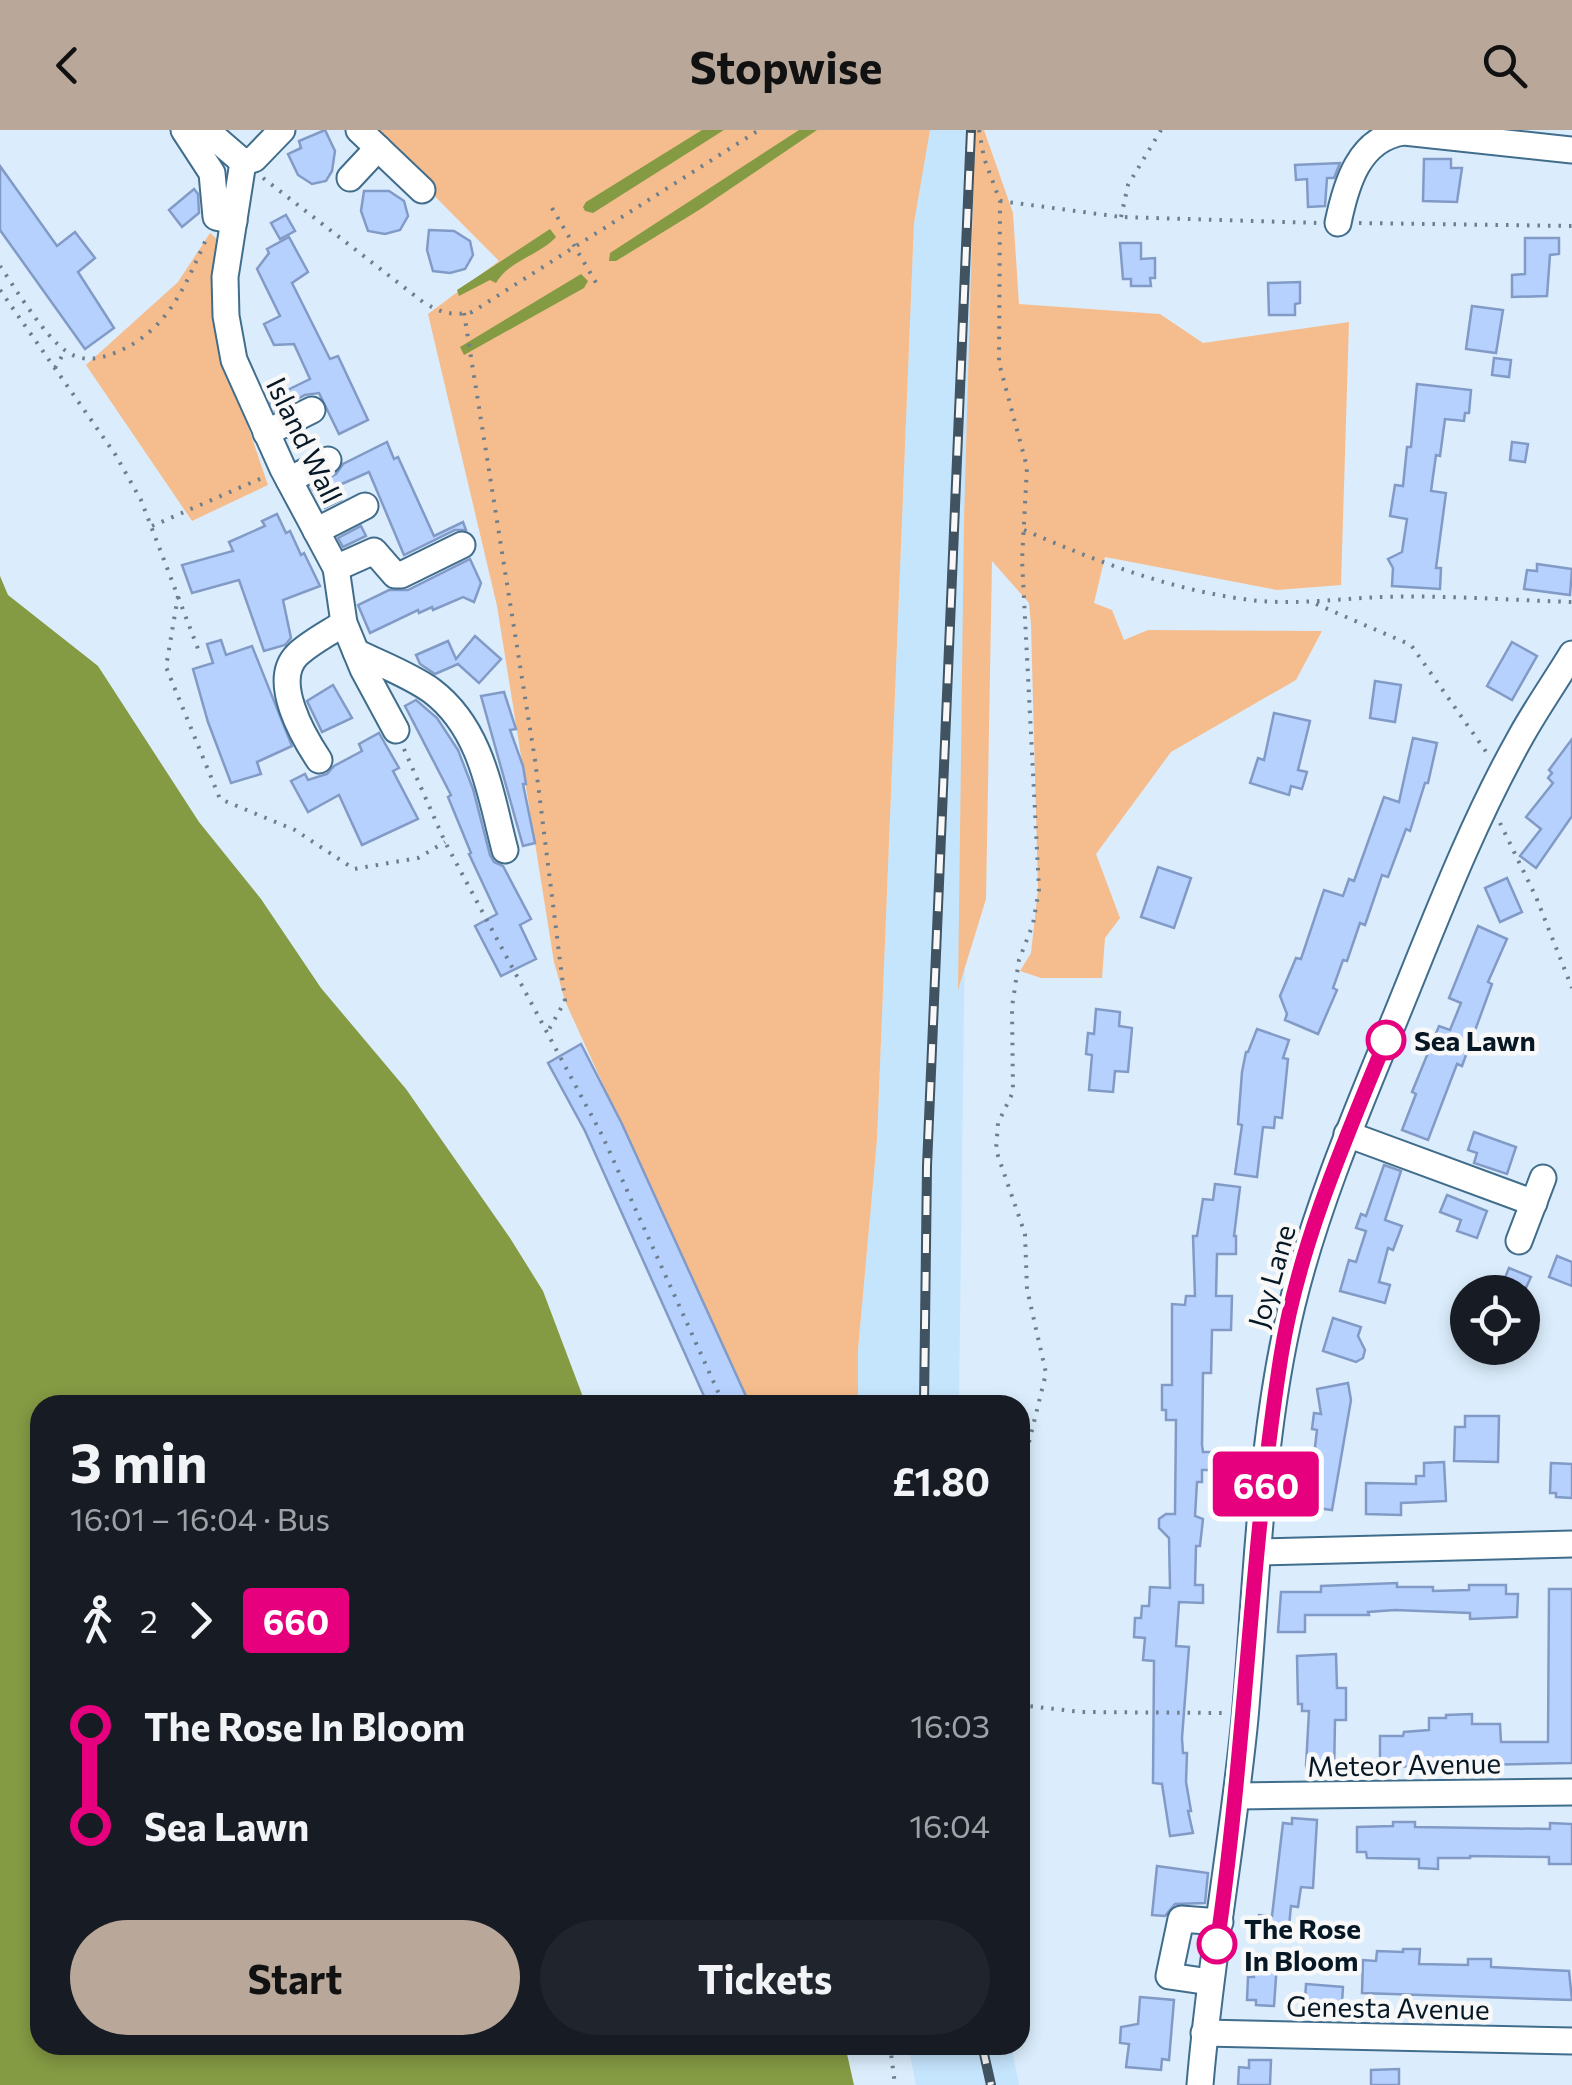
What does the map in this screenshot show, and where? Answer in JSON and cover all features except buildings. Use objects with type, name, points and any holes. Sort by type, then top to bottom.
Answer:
[{"type":"street","points":[[184,130],[212,173],[225,219]]},
{"type":"street","points":[[206,130],[242,162],[254,159],[282,130]]},
{"type":"street","points":[[1338,223],[1354,166],[1387,134],[1404,132],[1572,150]]},
{"type":"street","points":[[350,178],[369,139],[422,190]]},
{"type":"street","name":"Island Wall","points":[[242,162],[225,219],[224,296],[234,360],[286,475],[336,568],[344,623],[396,730]]},
{"type":"street","points":[[266,433],[312,410]]},
{"type":"street","points":[[286,475],[328,460]]},
{"type":"street","points":[[316,531],[365,506]]},
{"type":"street","points":[[336,568],[374,551],[395,575],[402,575],[462,545]]},
{"type":"street","points":[[318,760],[297,726],[287,677],[296,656],[344,623]]},
{"type":"street","points":[[356,652],[429,688],[456,713],[478,750],[506,850]]},
{"type":"street","name":"Joy Lane","points":[[1200,2085],[1210,1982],[1237,1796],[1258,1552],[1281,1354],[1310,1245],[1347,1134],[1489,801],[1572,654]]},
{"type":"street","points":[[1347,1134],[1534,1203]]},
{"type":"street","points":[[1519,1241],[1544,1178]]},
{"type":"street","points":[[1258,1552],[1572,1544]]},
{"type":"street","name":"Meteor Avenue","points":[[1237,1796],[1572,1792]]},
{"type":"street","points":[[1210,1982],[1169,1976],[1181,1918],[1220,1922]]},
{"type":"street","name":"Genesta Avenue","points":[[1204,2033],[1572,2041]]},
{"type":"path","points":[[242,162],[423,302],[440,312],[464,314],[760,130]]},
{"type":"path","points":[[979,130],[984,158],[1000,201],[999,363],[1027,466],[1022,560],[1039,888],[1033,924],[1019,960],[1012,1007],[1013,1092],[998,1123],[996,1150],[1025,1234],[1027,1289],[1046,1373],[1030,1438]]},
{"type":"path","points":[[1121,216],[1128,185],[1160,130]]},
{"type":"path","points":[[1000,201],[1121,216],[1572,226]]},
{"type":"path","points":[[552,208],[598,286]]},
{"type":"path","points":[[0,266],[65,351],[86,360],[106,357],[153,331],[188,283],[225,219]]},
{"type":"path","points":[[0,290],[115,454],[152,526],[200,654]]},
{"type":"path","points":[[464,314],[535,760],[565,1001],[548,1031]]},
{"type":"path","points":[[55,368],[65,351]]},
{"type":"path","points":[[152,526],[286,475]]},
{"type":"path","points":[[1024,530],[1108,566],[1177,588],[1247,600],[1311,602],[1382,597],[1572,602]]},
{"type":"path","points":[[178,596],[166,667],[220,799],[295,830],[354,869],[418,858],[445,842]]},
{"type":"path","points":[[1311,602],[1410,646],[1502,774]]},
{"type":"path","points":[[396,730],[445,842],[602,1135],[719,1395]]},
{"type":"path","points":[[1489,801],[1536,898],[1572,988]]},
{"type":"path","points":[[1030,1706],[1081,1712],[1246,1713]]},
{"type":"path","points":[[891,2055],[895,2085]]},
{"type":"shaded area","points":[[369,130],[930,130],[914,223],[877,1140],[858,1350],[858,1395],[744,1395],[565,1001],[554,962],[497,606],[428,314],[499,261]]},
{"type":"shaded area","points":[[702,130],[724,130],[593,213],[585,211],[586,202]]},
{"type":"shaded area","points":[[799,130],[817,130],[699,210],[616,261],[609,261],[610,253]]},
{"type":"shaded area","points":[[929,130],[975,130],[959,1395],[858,1395],[858,1350],[877,1140],[914,223]]},
{"type":"shaded area","points":[[975,130],[984,130],[1013,213],[1019,304],[1160,314],[1203,343],[1349,322],[1341,585],[1277,590],[1105,557],[1094,603],[1112,610],[1124,640],[1148,630],[1322,631],[1296,680],[1171,752],[1096,854],[1120,918],[1105,938],[1102,978],[1041,978],[1020,971],[1031,953],[1038,890],[1031,625],[1029,603],[992,561],[986,899],[958,990],[964,519]]},
{"type":"shaded area","points":[[550,229],[556,237],[508,269],[496,283],[490,280],[459,296],[457,290]]},
{"type":"shaded area","points":[[210,233],[223,245],[220,344],[268,485],[192,521],[86,365],[178,282]]},
{"type":"shaded area","points":[[581,274],[588,281],[584,288],[464,355],[460,347]]},
{"type":"shaded area","points":[[0,576],[8,595],[98,666],[199,822],[261,899],[321,988],[406,1089],[543,1291],[582,1395],[30,1395],[30,2055],[847,2055],[854,2085],[0,2085]]},
{"type":"shaded area","points":[[910,2055],[1013,2055],[1019,2085],[916,2085]]},
{"type":"railway","points":[[924,1395],[927,1166],[971,130]]},
{"type":"railway","points":[[984,2055],[991,2085]]},
{"type":"bus line","name":"660","points":[[1217,1944],[1237,1796],[1253,1594],[1281,1354],[1310,1245],[1347,1134],[1386,1040]]},
{"type":"place","name":"Sea Lawn","points":[[1386,1040]]},
{"type":"place","name":"The Rose In Bloom","points":[[1217,1944]]}]
